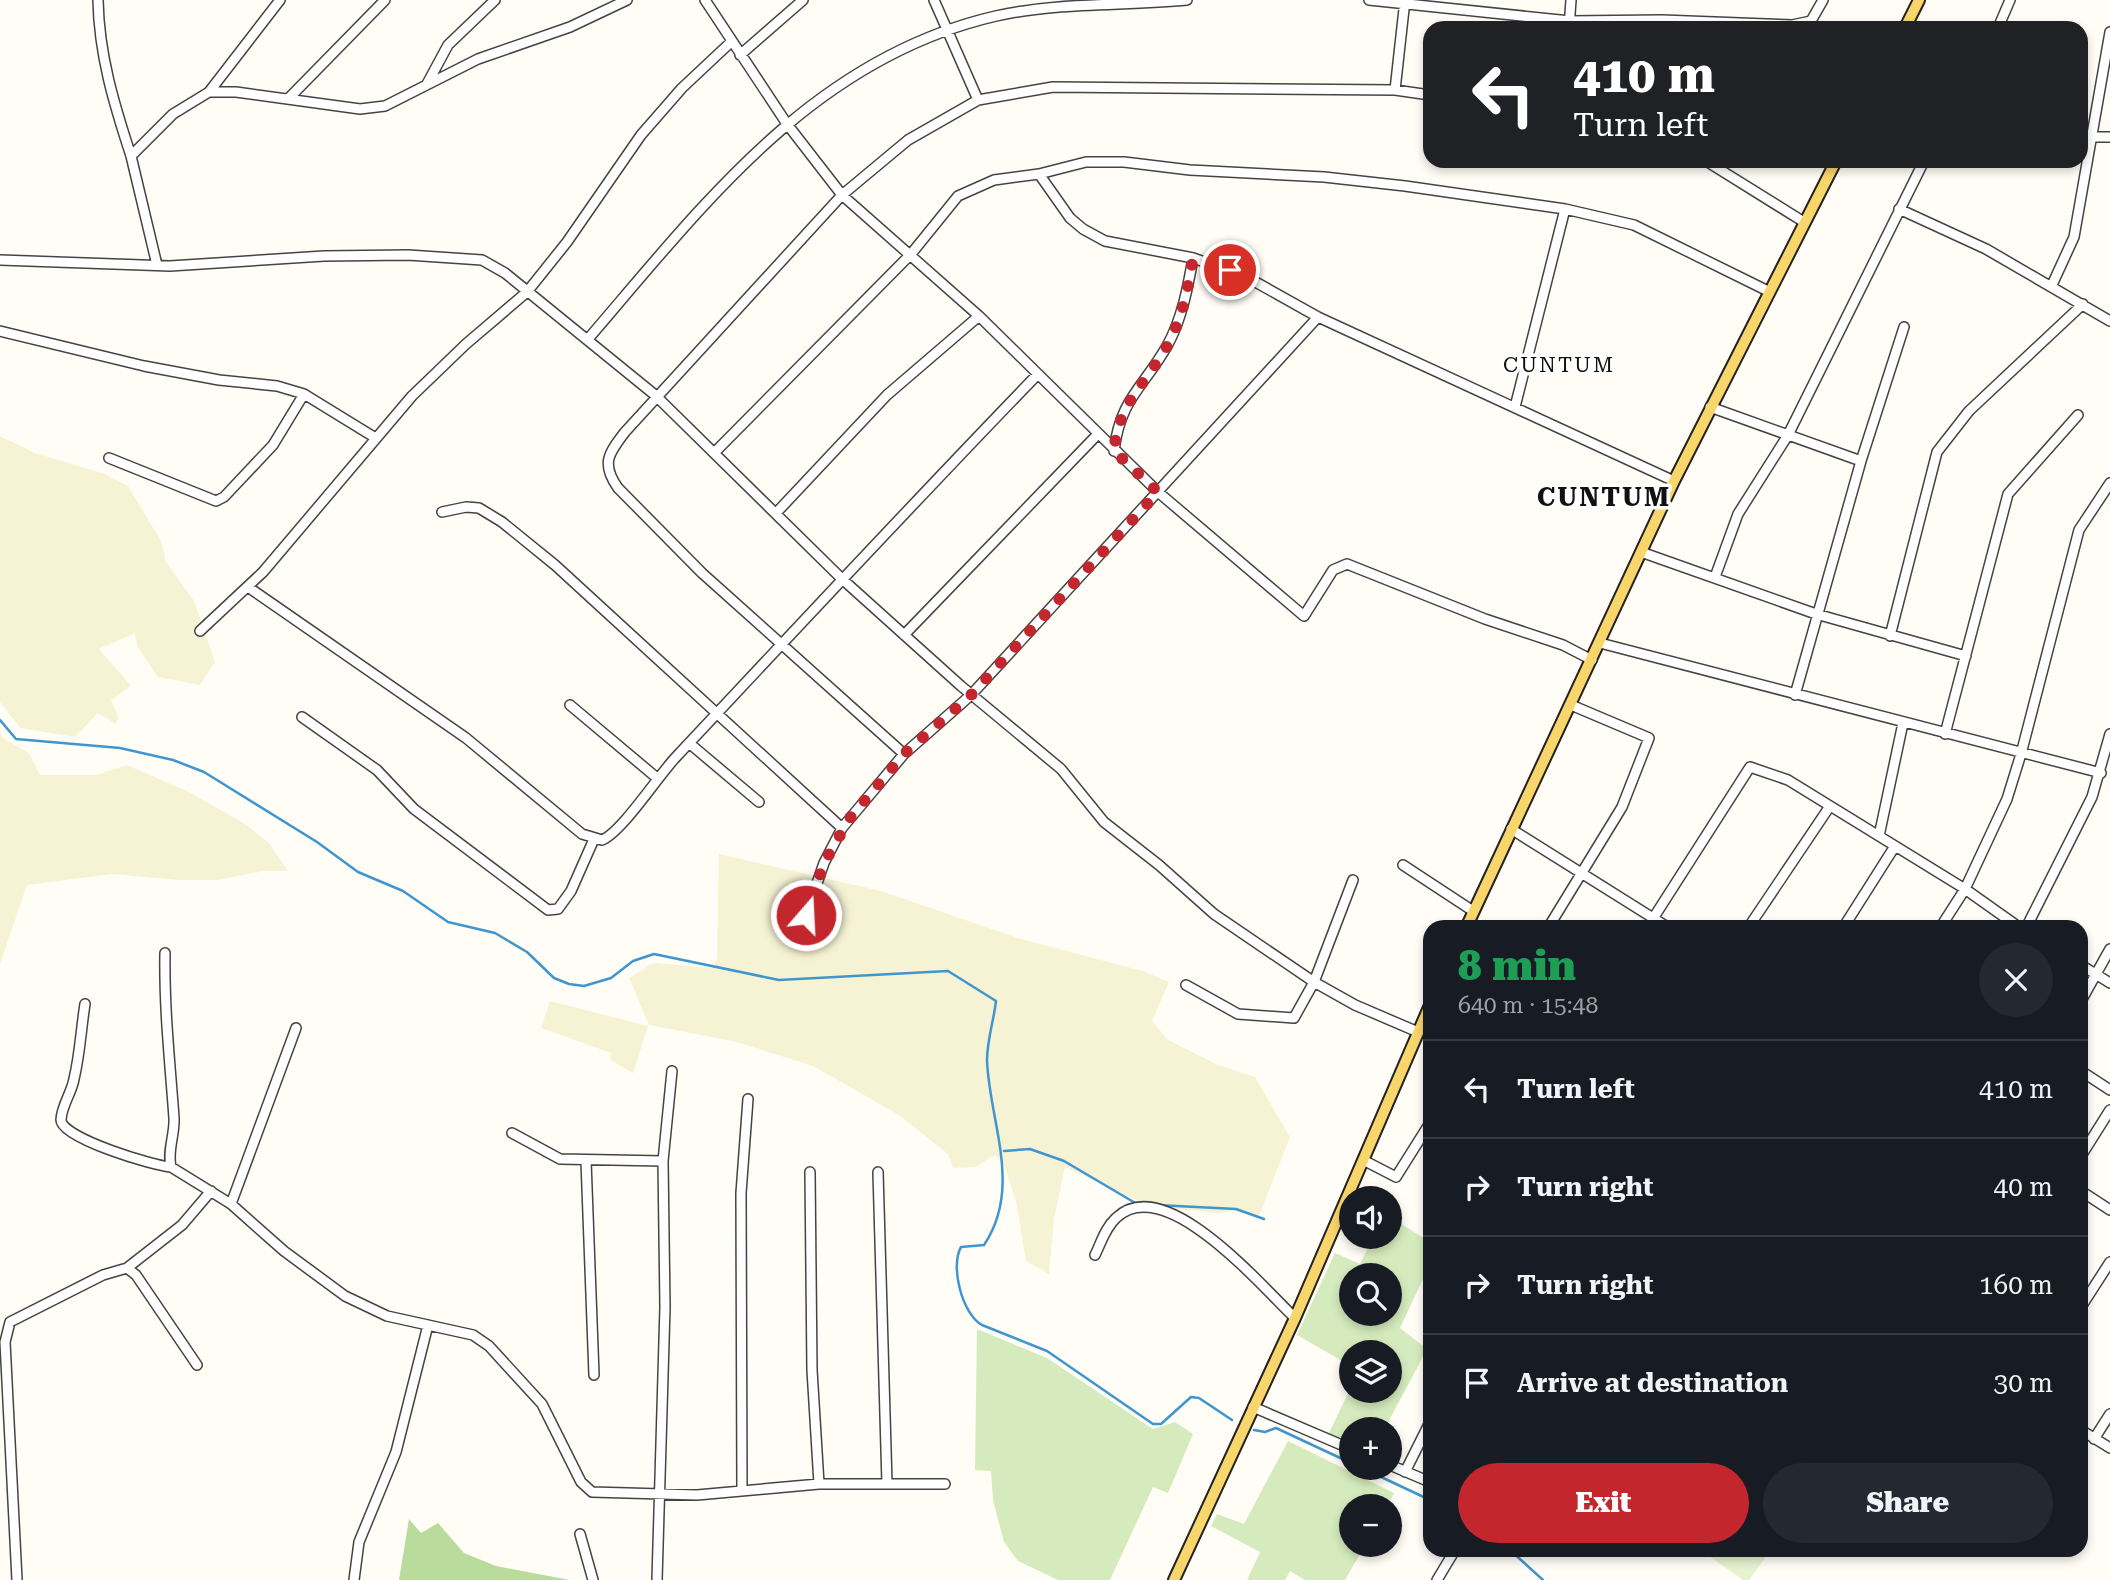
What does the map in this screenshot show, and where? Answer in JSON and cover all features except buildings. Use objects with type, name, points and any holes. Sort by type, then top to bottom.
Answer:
[{"type":"main road","points":[[1908,21],[1919,0]]},
{"type":"main road","points":[[1469,920],[1674,481],[1832,168]]},
{"type":"main road","points":[[1174,1580],[1295,1318],[1423,1025]]},
{"type":"street","points":[[98,0],[98,30],[106,79],[131,156],[157,265]]},
{"type":"street","points":[[131,156],[173,114],[209,92],[280,0]]},
{"type":"street","points":[[288,99],[385,0]]},
{"type":"street","points":[[427,84],[448,45],[495,0]]},
{"type":"street","points":[[209,92],[373,109],[385,106],[478,59],[570,27],[627,0]]},
{"type":"street","points":[[705,0],[787,124],[842,195],[979,316],[1097,435],[1158,492],[1304,616],[1333,570],[1347,564],[1494,623],[1563,645],[1592,660]]},
{"type":"street","points":[[740,55],[803,0]]},
{"type":"street","points":[[934,0],[978,100]]},
{"type":"street","points":[[588,339],[701,208],[787,124],[878,59],[945,29],[1015,13],[1187,0]]},
{"type":"street","points":[[1369,0],[1404,1],[1542,21]]},
{"type":"street","points":[[1570,21],[1571,0]]},
{"type":"street","points":[[1811,21],[1823,0]]},
{"type":"street","points":[[2001,21],[2010,0]]},
{"type":"street","points":[[1395,90],[1404,1]]},
{"type":"street","points":[[1644,21],[1688,21]]},
{"type":"street","points":[[2088,163],[2110,32]]},
{"type":"street","points":[[200,631],[248,587],[374,437],[444,363],[527,292],[568,242],[663,109],[731,42]]},
{"type":"street","points":[[904,754],[702,573],[608,475],[607,461],[614,446],[655,395],[842,195],[908,140],[978,100],[1053,87],[1395,90],[1423,93]]},
{"type":"street","points":[[2088,137],[2110,137]]},
{"type":"street","points":[[715,452],[911,254],[958,196],[994,180],[1039,174],[1086,162],[1124,162],[1190,170],[1324,177],[1565,209],[1634,225],[1768,291]]},
{"type":"street","points":[[1717,168],[1804,222]]},
{"type":"street","points":[[1715,577],[1738,514],[1788,435],[1920,168]]},
{"type":"street","points":[[2052,285],[2074,237],[2087,168]]},
{"type":"street","points":[[1039,174],[1058,205],[1083,229],[1105,241],[1193,258],[1243,275],[1318,317],[1674,481]]},
{"type":"street","points":[[1515,407],[1565,209]]},
{"type":"street","points":[[1899,209],[1986,249],[2110,321]]},
{"type":"street","points":[[0,260],[157,265],[372,254],[482,260],[505,273],[655,395],[777,512],[841,578],[971,695],[1061,769],[1104,822],[1159,864],[1214,914],[1314,982],[1355,1005],[1418,1032]]},
{"type":"street","points":[[1114,451],[1119,417],[1169,343],[1188,287],[1193,258]]},
{"type":"street","points":[[1890,636],[1937,452],[1969,411],[2083,304]]},
{"type":"street","points":[[777,512],[887,395],[979,316]]},
{"type":"street","points":[[806,915],[824,863],[842,828],[904,754],[971,695],[1318,317]]},
{"type":"street","points":[[1795,695],[1861,461],[1904,327]]},
{"type":"street","points":[[0,331],[144,366],[219,380],[277,386],[304,394],[374,437]]},
{"type":"street","points":[[248,587],[466,738],[582,834],[594,839],[610,837],[657,778],[781,642],[1037,375]]},
{"type":"street","points":[[110,458],[216,501],[265,453],[304,394]]},
{"type":"street","points":[[1710,407],[1861,461]]},
{"type":"street","points":[[1945,734],[2008,494],[2078,415]]},
{"type":"street","points":[[904,635],[1097,435]]},
{"type":"street","points":[[1945,920],[1965,889],[2007,799],[2078,530],[2110,484]]},
{"type":"street","points":[[442,512],[466,507],[491,514],[555,565],[842,828]]},
{"type":"street","points":[[1641,552],[1816,614],[1965,656]]},
{"type":"street","points":[[1600,643],[2101,773]]},
{"type":"street","points":[[570,705],[657,778]]},
{"type":"street","points":[[1553,920],[1633,784],[1649,737],[1571,705]]},
{"type":"street","points":[[302,717],[377,770],[414,809],[542,908],[553,911],[562,904],[594,839]]},
{"type":"street","points":[[1879,836],[1903,723]]},
{"type":"street","points":[[2030,920],[2092,797],[2110,734]]},
{"type":"street","points":[[689,743],[759,802]]},
{"type":"street","points":[[1652,920],[1750,767],[1788,780],[1965,889],[2009,920]]},
{"type":"street","points":[[1753,920],[1830,806]]},
{"type":"street","points":[[1511,829],[1658,920]]},
{"type":"street","points":[[1848,920],[1895,846]]},
{"type":"street","points":[[1403,865],[1473,911]]},
{"type":"street","points":[[1186,985],[1238,1014],[1288,1019],[1301,1010],[1353,880]]},
{"type":"street","points":[[2088,989],[2110,949]]},
{"type":"street","points":[[165,953],[166,1043],[174,1121],[170,1155],[172,1167]]},
{"type":"street","points":[[2088,969],[2110,983]]},
{"type":"street","points":[[85,1004],[74,1079],[61,1120],[63,1127],[76,1136],[153,1164],[172,1167],[231,1204],[284,1251],[345,1296],[387,1317],[473,1335],[498,1354],[542,1404],[582,1482],[592,1492],[660,1495],[742,1491],[819,1483],[945,1484]]},
{"type":"street","points":[[231,1204],[296,1028]]},
{"type":"street","points":[[657,1580],[665,1307],[663,1161],[672,1071]]},
{"type":"street","points":[[2088,1076],[2110,1090]]},
{"type":"street","points":[[742,1491],[741,1193],[748,1099]]},
{"type":"street","points":[[2088,1145],[2110,1110]]},
{"type":"street","points":[[512,1133],[554,1157],[586,1161],[663,1161]]},
{"type":"street","points":[[1364,1161],[1396,1177],[1423,1134]]},
{"type":"street","points":[[586,1161],[594,1375]]},
{"type":"street","points":[[810,1172],[812,1370],[819,1483]]},
{"type":"street","points":[[878,1172],[887,1484]]},
{"type":"street","points":[[17,1580],[6,1328],[18,1317],[59,1300],[103,1275],[127,1268],[181,1225],[211,1191]]},
{"type":"street","points":[[2088,1196],[2110,1210]]},
{"type":"street","points":[[1095,1255],[1116,1217],[1136,1208],[1164,1210],[1180,1216],[1216,1242],[1295,1318]]},
{"type":"street","points":[[2088,1296],[2110,1262]]},
{"type":"street","points":[[127,1268],[136,1275],[197,1365]]},
{"type":"street","points":[[354,1580],[359,1542],[396,1452],[428,1325]]},
{"type":"street","points":[[1253,1407],[1339,1444]]},
{"type":"street","points":[[2094,1439],[2110,1414]]},
{"type":"street","points":[[2088,1435],[2110,1448]]},
{"type":"street","points":[[1405,1472],[1423,1436]]},
{"type":"street","points":[[1402,1471],[1423,1479]]},
{"type":"street","points":[[580,1534],[593,1580]]},
{"type":"street","points":[[1437,1580],[1451,1557]]},
{"type":"shaded area","points":[[0,436],[35,453],[105,474],[128,486],[161,541],[166,562],[194,601],[215,662],[200,685],[158,677],[137,646],[135,633],[99,649],[131,686],[111,700],[119,718],[115,724],[98,713],[75,737],[20,728],[0,702]]},
{"type":"shaded area","points":[[0,733],[4,739],[29,753],[40,775],[96,775],[127,765],[187,791],[245,824],[268,842],[288,871],[264,871],[217,880],[179,880],[112,874],[27,885],[0,964]]},
{"type":"shaded area","points":[[719,854],[881,891],[1021,939],[1143,971],[1169,982],[1152,1021],[1168,1040],[1216,1064],[1255,1077],[1290,1137],[1259,1216],[1242,1210],[1218,1213],[1149,1206],[1065,1167],[1054,1219],[1049,1274],[1026,1261],[1016,1201],[1004,1165],[995,1155],[975,1167],[953,1168],[948,1154],[899,1115],[813,1066],[737,1042],[649,1025],[629,978],[653,963],[713,968],[717,959]]},
{"type":"shaded area","points":[[550,1001],[648,1026],[633,1073],[610,1060],[611,1053],[541,1028]]},
{"type":"green space","points":[[1402,1224],[1423,1238],[1423,1279],[1402,1324],[1402,1263],[1360,1263],[1368,1249],[1402,1249]]},
{"type":"green space","points":[[1335,1253],[1358,1263],[1339,1263],[1339,1326],[1401,1326],[1400,1328],[1423,1346],[1423,1357],[1402,1396],[1402,1340],[1339,1340],[1339,1359],[1297,1335]]},
{"type":"green space","points":[[977,1329],[1047,1358],[1153,1429],[1175,1422],[1193,1434],[1168,1493],[1153,1487],[1110,1580],[1058,1580],[1018,1561],[1004,1542],[993,1500],[991,1471],[975,1470]]},
{"type":"green space","points":[[1343,1403],[1398,1403],[1391,1417],[1339,1417],[1339,1442],[1327,1437]]},
{"type":"green space","points":[[1288,1441],[1339,1466],[1339,1480],[1368,1480],[1394,1493],[1339,1494],[1339,1557],[1358,1557],[1345,1580],[1305,1580],[1290,1571],[1285,1580],[1247,1580],[1260,1552],[1211,1526],[1217,1514],[1244,1524]]},
{"type":"green space","points":[[409,1519],[421,1533],[438,1523],[464,1553],[496,1566],[570,1580],[399,1580]]},
{"type":"green space","points":[[1710,1557],[1766,1557],[1749,1580],[1743,1580]]},
{"type":"waterway","points":[[0,720],[16,739],[120,748],[173,760],[204,772],[317,842],[358,872],[403,891],[448,922],[495,933],[527,952],[554,978],[569,984],[584,986],[611,978],[633,961],[654,954],[779,980],[948,971],[996,1001],[987,1060],[1001,1154],[1001,1200],[995,1223],[984,1245],[961,1247],[958,1255],[960,1289],[969,1311],[982,1325],[1047,1351],[1153,1424],[1161,1424],[1191,1397],[1199,1398],[1232,1420]]},
{"type":"waterway","points":[[1004,1151],[1030,1149],[1064,1161],[1137,1204],[1236,1209],[1264,1219]]},
{"type":"waterway","points":[[1254,1430],[1265,1432],[1276,1428],[1339,1457]]},
{"type":"waterway","points":[[1388,1480],[1423,1497]]},
{"type":"waterway","points":[[1518,1557],[1543,1580]]},
{"type":"district","name":"CUNTUM","points":[[1559,365]]},
{"type":"district","name":"CUNTUM","points":[[1604,497]]},
{"type":"route","points":[[806,915],[824,863],[850,818],[904,754],[971,695],[1158,492],[1114,451],[1119,417],[1169,343],[1188,287],[1193,258],[1230,270]]}]
